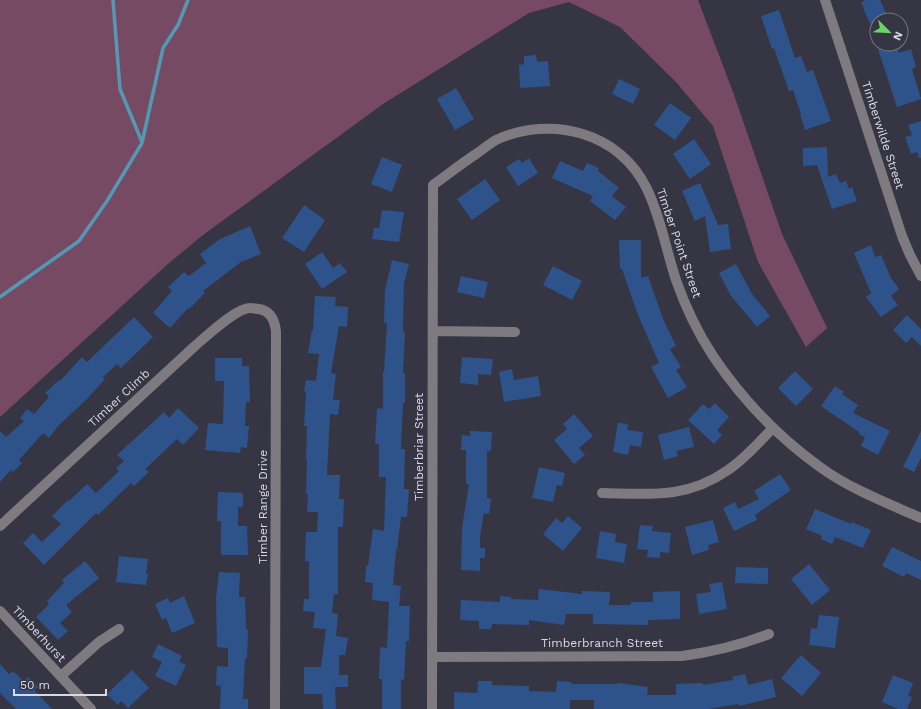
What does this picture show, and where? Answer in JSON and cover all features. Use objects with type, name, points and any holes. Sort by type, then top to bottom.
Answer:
[{"type":"street","name":"Timberwilde Street","points":[[825,0],[902,236],[921,276]]},
{"type":"street","name":"Timber Point Street","points":[[433,185],[494,141],[516,132],[540,128],[575,131],[597,139],[617,152],[634,168],[647,188],[656,209],[676,280],[692,318],[712,354],[730,381],[773,428],[792,446],[821,468],[848,484],[921,518]]},
{"type":"street","name":"Timberbriar Street","points":[[432,709],[433,185]]},
{"type":"street","name":"Timber Climb","points":[[0,526],[196,345],[222,323],[244,309],[250,308],[265,310]]},
{"type":"street","name":"Timber Range Drive","points":[[265,310],[272,316],[275,323],[276,332],[275,709]]},
{"type":"street","points":[[433,330],[515,332]]},
{"type":"street","points":[[602,494],[667,494],[680,492],[705,483],[729,470],[739,462],[773,428]]},
{"type":"street","name":"Timberhurst","points":[[0,611],[91,709]]},
{"type":"street","points":[[61,676],[99,642],[119,629]]},
{"type":"street","name":"Timberbranch Street","points":[[432,657],[682,656],[713,652],[746,643],[769,634]]},
{"type":"shaded area","points":[[0,0],[698,0],[733,92],[782,234],[827,328],[806,347],[758,262],[713,126],[676,82],[620,27],[569,2],[529,13],[383,104],[203,235],[169,263],[0,417]]},
{"type":"building","points":[[866,0],[880,0],[885,12],[869,12],[869,22],[861,2]]},
{"type":"building","points":[[779,10],[795,58],[801,56],[807,72],[813,70],[831,121],[805,130],[793,90],[789,91],[774,48],[772,49],[761,16]]},
{"type":"building","points":[[911,49],[916,67],[912,69],[921,99],[897,107],[879,52],[899,53],[909,52],[909,50]]},
{"type":"building","points":[[536,55],[537,62],[548,61],[550,86],[520,88],[519,65],[524,64],[524,56]]},
{"type":"building","points":[[619,79],[640,89],[633,104],[612,94]]},
{"type":"building","points":[[456,88],[474,119],[455,130],[437,99]]},
{"type":"building","points":[[670,103],[691,118],[675,140],[654,125]]},
{"type":"building","points":[[921,121],[921,158],[919,158],[917,152],[911,154],[905,137],[912,135],[908,125]]},
{"type":"building","points":[[694,139],[711,164],[690,179],[673,154]]},
{"type":"building","points":[[827,147],[828,177],[836,174],[840,183],[846,181],[849,189],[852,187],[857,201],[832,209],[817,165],[803,166],[803,148]]},
{"type":"building","points":[[382,157],[402,165],[392,192],[371,184]]},
{"type":"building","points":[[529,158],[538,173],[518,186],[506,167],[519,159],[522,163]]},
{"type":"building","points":[[560,161],[583,171],[587,163],[599,168],[598,171],[619,188],[612,196],[626,207],[615,220],[590,201],[593,196],[552,178]]},
{"type":"building","points":[[485,179],[500,200],[472,220],[457,199]]},
{"type":"building","points":[[700,183],[718,225],[728,224],[731,249],[710,252],[705,216],[695,221],[682,191]]},
{"type":"building","points":[[304,205],[325,220],[304,252],[282,238]]},
{"type":"building","points":[[382,210],[404,212],[399,242],[372,239],[374,228],[379,228]]},
{"type":"building","points":[[250,226],[261,254],[241,262],[203,291],[205,293],[189,309],[188,308],[170,328],[153,313],[172,291],[168,287],[184,272],[189,276],[206,263],[200,254],[220,239]]},
{"type":"building","points":[[619,240],[641,240],[641,278],[648,276],[663,319],[676,346],[670,349],[681,367],[676,370],[687,387],[668,398],[651,367],[659,363],[638,315],[622,269],[620,269]]},
{"type":"building","points":[[871,245],[875,257],[881,255],[891,278],[899,289],[891,296],[898,305],[881,317],[866,297],[871,293],[854,253]]},
{"type":"building","points":[[322,252],[333,268],[340,263],[347,272],[322,289],[305,264]]},
{"type":"building","points":[[392,260],[409,264],[404,283],[403,331],[405,332],[403,373],[405,373],[405,403],[403,403],[401,449],[405,449],[404,489],[409,489],[407,517],[401,517],[393,585],[401,586],[399,606],[410,606],[409,641],[406,641],[404,680],[401,679],[401,709],[382,709],[382,679],[379,679],[380,647],[387,648],[389,602],[372,600],[373,583],[365,582],[366,566],[368,566],[373,529],[384,531],[386,477],[379,477],[379,444],[375,444],[377,408],[383,409],[383,372],[387,323],[384,323],[385,290]]},
{"type":"building","points":[[736,264],[752,294],[770,316],[757,327],[731,296],[719,273]]},
{"type":"building","points":[[553,266],[582,281],[572,300],[543,285]]},
{"type":"building","points":[[461,276],[488,282],[484,298],[457,292]]},
{"type":"building","points":[[315,296],[336,297],[335,306],[348,307],[347,327],[339,326],[331,373],[336,374],[333,400],[340,400],[338,415],[330,414],[327,475],[340,475],[339,499],[344,499],[343,527],[338,527],[338,594],[334,594],[332,613],[338,614],[336,636],[348,638],[345,655],[339,655],[339,675],[348,675],[348,687],[335,687],[336,709],[323,709],[322,694],[304,694],[304,667],[321,667],[326,629],[313,628],[315,612],[303,611],[304,599],[309,599],[309,561],[305,561],[306,532],[317,532],[318,512],[307,512],[307,426],[304,426],[306,392],[304,391],[306,380],[316,381],[319,354],[308,353],[312,330],[313,331]]},
{"type":"building","points":[[907,315],[921,329],[921,346],[912,337],[906,343],[893,330]]},
{"type":"building","points":[[134,317],[153,337],[121,368],[117,364],[103,377],[105,379],[87,399],[59,425],[49,438],[43,433],[19,460],[22,463],[13,472],[11,470],[0,482],[0,431],[6,437],[24,421],[20,418],[27,409],[34,414],[49,397],[45,393],[59,380],[60,381],[82,357],[87,362]]},
{"type":"building","points":[[462,357],[493,359],[491,375],[478,374],[478,385],[460,383]]},
{"type":"building","points":[[215,358],[242,358],[242,366],[249,366],[250,402],[246,402],[245,426],[249,426],[247,448],[241,447],[240,453],[205,450],[208,423],[223,424],[224,381],[215,381]]},
{"type":"building","points":[[512,369],[514,380],[538,376],[541,396],[504,402],[499,372]]},
{"type":"building","points":[[795,371],[813,389],[796,406],[778,388]]},
{"type":"building","points":[[835,386],[844,392],[842,394],[858,405],[853,413],[890,431],[878,455],[861,446],[865,437],[821,406]]},
{"type":"building","points":[[715,403],[729,417],[717,430],[722,435],[714,444],[688,420],[703,404],[709,409]]},
{"type":"building","points":[[178,408],[199,428],[183,445],[177,439],[145,469],[149,472],[134,486],[131,483],[98,515],[96,513],[44,565],[23,543],[33,533],[42,542],[61,524],[52,516],[68,500],[69,501],[87,484],[96,493],[119,471],[116,468],[124,461],[117,455],[164,412],[169,418]]},
{"type":"building","points":[[574,414],[593,436],[579,448],[585,455],[574,464],[554,440],[567,429],[563,424]]},
{"type":"building","points":[[618,423],[628,424],[627,430],[643,432],[641,447],[630,445],[628,455],[613,452]]},
{"type":"building","points":[[689,427],[694,447],[676,451],[678,456],[664,460],[658,435]]},
{"type":"building","points":[[470,431],[492,432],[491,451],[487,451],[487,498],[491,499],[489,514],[484,513],[480,536],[480,548],[485,548],[485,558],[480,558],[480,571],[461,570],[462,528],[469,484],[466,484],[466,450],[461,450],[462,435],[470,436]]},
{"type":"building","points":[[921,431],[921,458],[914,472],[903,467]]},
{"type":"building","points":[[539,467],[565,473],[562,486],[557,485],[553,502],[532,498]]},
{"type":"building","points":[[780,474],[791,490],[755,515],[757,520],[734,531],[723,508],[735,502],[738,509],[759,499],[754,491]]},
{"type":"building","points":[[218,492],[243,493],[243,507],[238,507],[238,526],[247,526],[248,555],[221,555],[221,521],[217,521]]},
{"type":"building","points":[[815,509],[851,524],[852,522],[871,530],[863,548],[835,537],[832,544],[821,539],[822,536],[806,529]]},
{"type":"building","points":[[568,516],[582,528],[563,551],[543,534],[556,518],[562,523]]},
{"type":"building","points":[[713,520],[719,542],[708,545],[709,550],[692,555],[685,527]]},
{"type":"building","points":[[640,525],[653,526],[652,531],[671,533],[669,553],[660,552],[660,558],[647,557],[648,550],[637,549]]},
{"type":"building","points":[[600,531],[616,534],[615,542],[627,544],[624,563],[596,558]]},
{"type":"building","points":[[892,547],[921,561],[921,580],[906,573],[904,577],[882,566]]},
{"type":"building","points":[[119,556],[148,559],[146,585],[116,582]]},
{"type":"building","points":[[85,561],[99,578],[66,605],[72,612],[60,623],[68,631],[58,640],[36,617],[49,604],[47,601],[64,583],[62,580]]},
{"type":"building","points":[[809,564],[830,590],[812,605],[791,579]]},
{"type":"building","points":[[736,567],[768,568],[768,584],[735,583]]},
{"type":"building","points":[[219,572],[240,573],[239,597],[245,597],[246,630],[248,630],[243,699],[248,699],[248,709],[220,709],[221,686],[216,685],[217,666],[228,667],[228,648],[217,647],[216,598]]},
{"type":"building","points":[[722,582],[727,609],[699,614],[696,594],[711,592],[709,584]]},
{"type":"building","points":[[539,589],[582,594],[582,591],[610,592],[609,605],[631,605],[631,602],[653,602],[653,592],[680,591],[680,619],[648,620],[648,625],[593,624],[593,614],[566,614],[564,625],[529,620],[529,625],[492,624],[491,629],[479,629],[479,621],[460,620],[461,600],[500,602],[500,596],[511,597],[511,599],[538,600]]},
{"type":"building","points":[[184,596],[195,623],[172,633],[166,618],[162,620],[155,604],[168,598],[170,603]]},
{"type":"building","points":[[819,615],[839,617],[835,648],[809,645],[811,628],[817,629]]},
{"type":"building","points":[[158,644],[182,656],[179,662],[186,665],[176,686],[155,676],[162,662],[152,657]]},
{"type":"building","points":[[801,655],[821,673],[802,696],[781,678]]},
{"type":"building","points":[[0,664],[9,674],[13,671],[24,681],[28,677],[38,687],[34,690],[52,709],[16,709],[0,693]]},
{"type":"building","points":[[132,670],[149,688],[128,708],[121,701],[118,705],[107,694]]},
{"type":"building","points":[[745,674],[748,685],[772,679],[776,697],[739,706],[738,704],[708,709],[594,709],[594,700],[570,700],[570,709],[454,709],[454,692],[477,693],[478,681],[492,681],[492,685],[529,686],[529,691],[556,692],[557,681],[571,682],[571,684],[618,683],[648,687],[647,695],[676,695],[676,684],[703,683],[703,685],[733,680],[732,677]]},
{"type":"building","points":[[893,675],[913,683],[908,696],[912,697],[907,709],[898,709],[882,702]]},
{"type":"waterway","points":[[113,0],[120,89],[142,142]]},
{"type":"waterway","points":[[0,297],[79,241],[107,201],[142,143],[163,48],[178,25],[188,0]]}]
